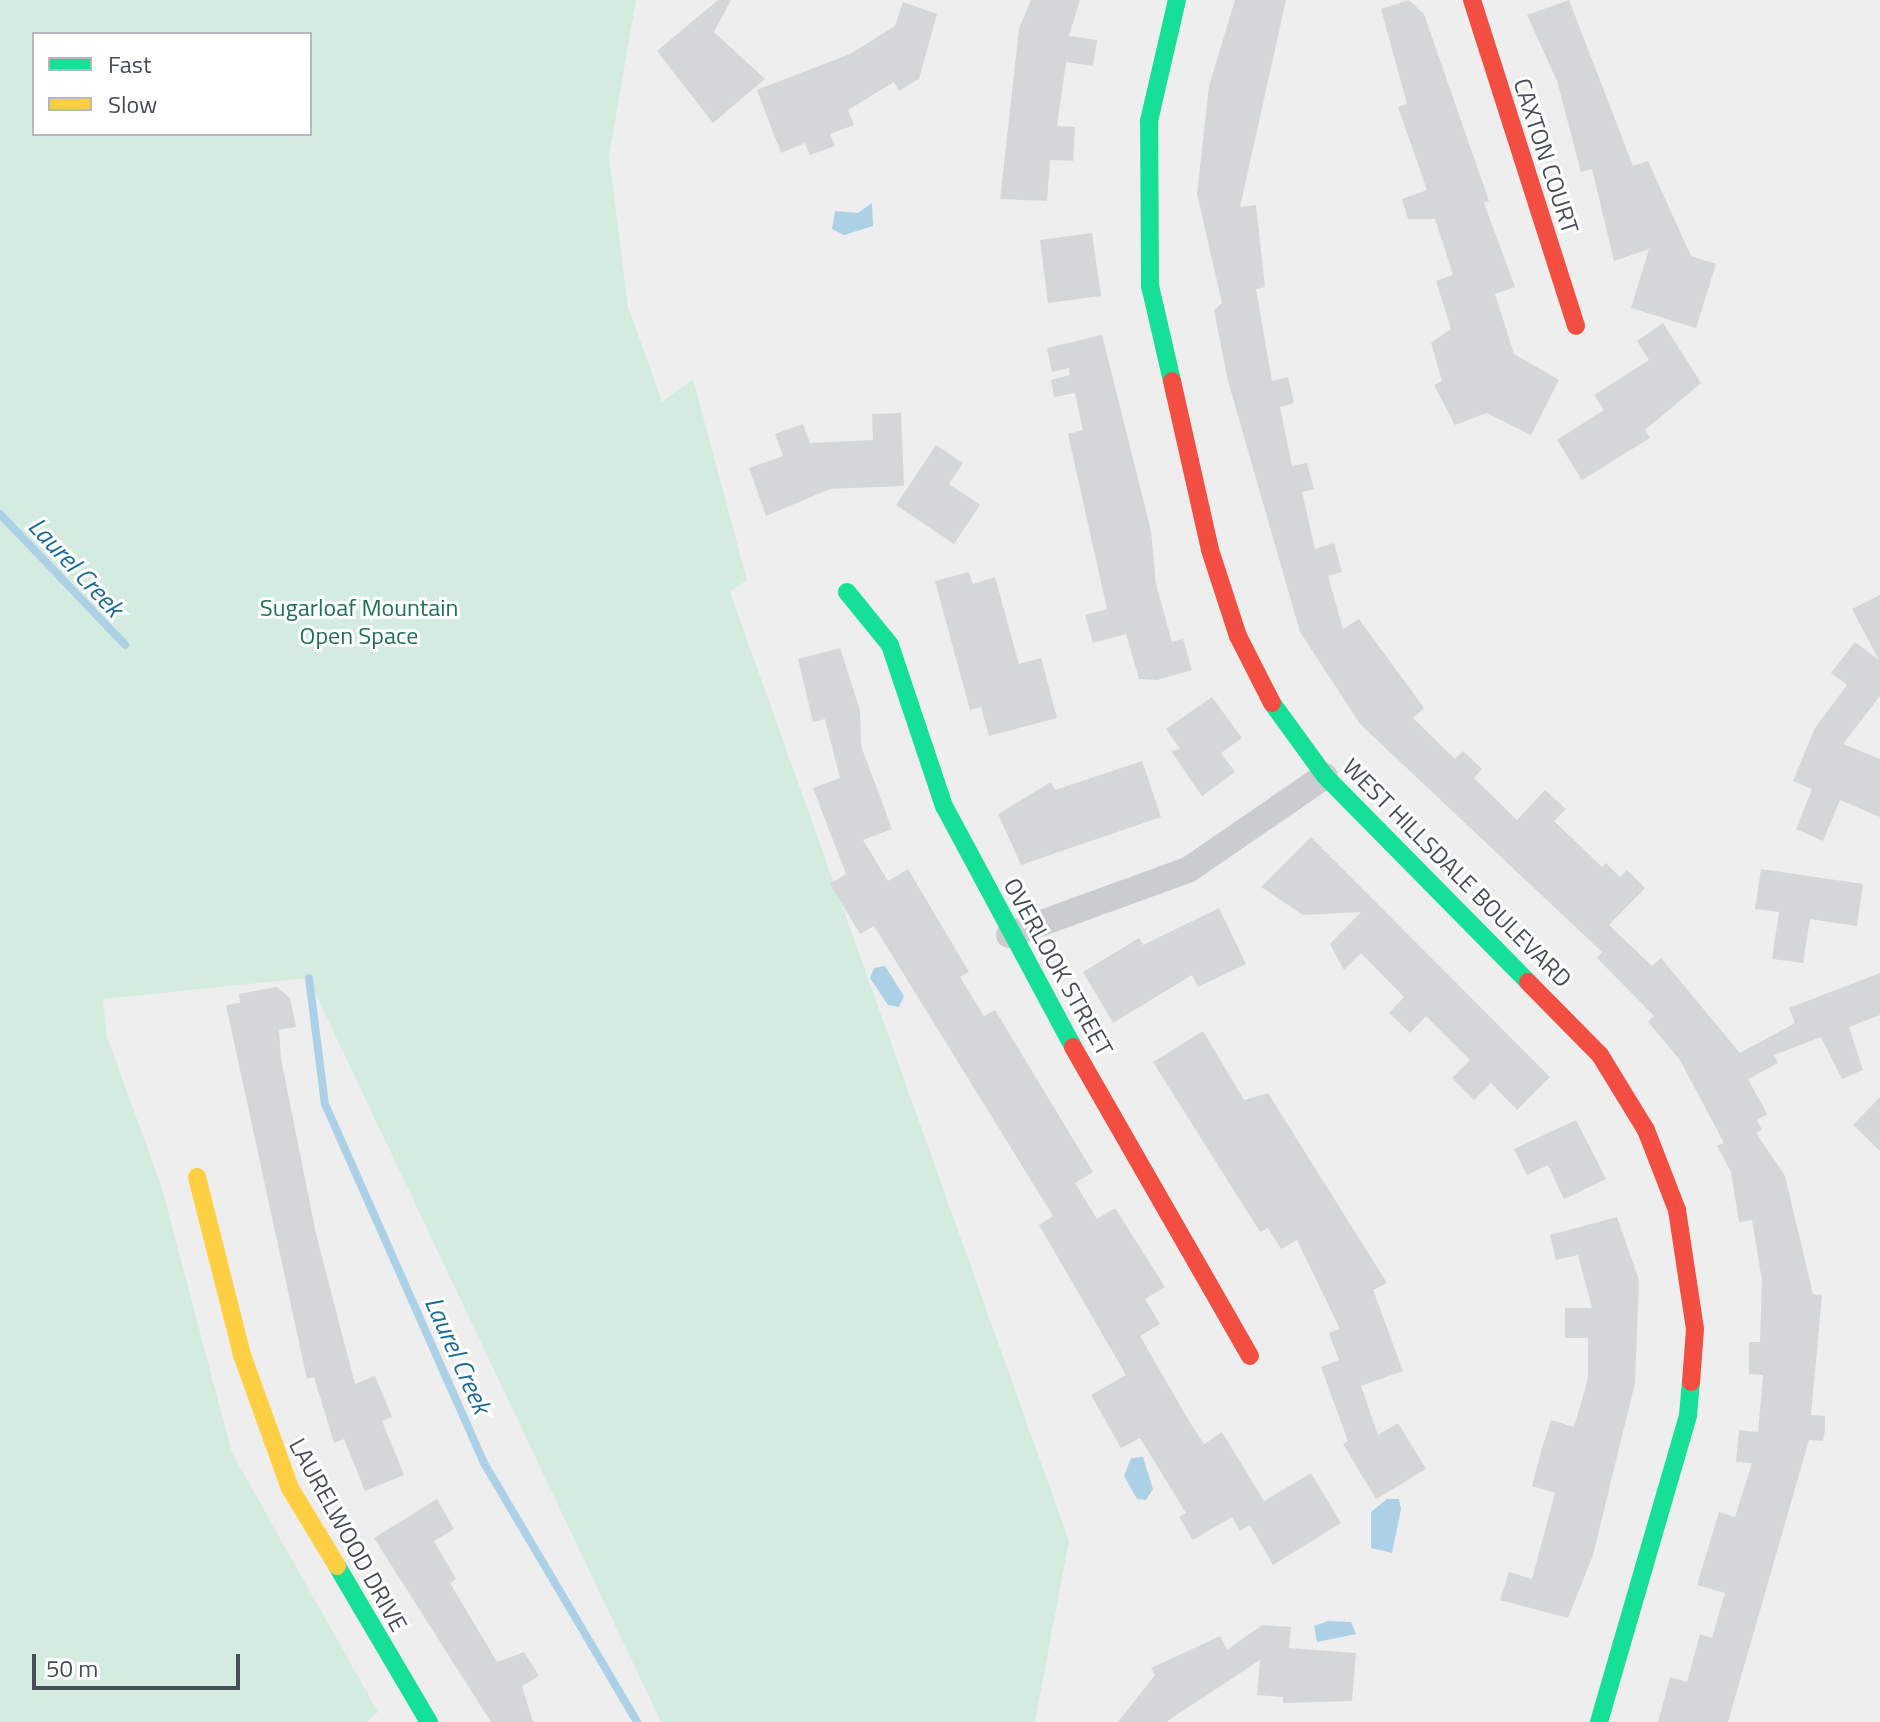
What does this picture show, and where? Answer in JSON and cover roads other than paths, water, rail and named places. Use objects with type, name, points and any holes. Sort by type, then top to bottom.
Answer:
[{"type":"main road","name":"WEST HILLSDALE BOULEVARD","points":[[1177,0],[1158,69],[1145,174],[1161,345],[1210,550],[1238,636],[1275,708],[1325,776],[1600,1055],[1646,1130],[1677,1210],[1694,1316],[1688,1415],[1599,1722]]},
{"type":"main road","name":"CAXTON COURT","points":[[1472,0],[1576,326]]},
{"type":"main road","name":"OVERLOOK STREET","points":[[847,592],[890,645],[944,806],[1009,935],[1250,1356]]},
{"type":"main road","name":"LAURELWOOD DRIVE","points":[[197,1177],[242,1355],[290,1488],[429,1722]]},
{"type":"street","points":[[1009,935],[1188,870],[1325,776]]},
{"type":"water","points":[[872,203],[873,226],[844,235],[832,229],[835,211],[858,213]]},
{"type":"water","points":[[885,966],[904,996],[899,1007],[888,1005],[870,978],[874,968]]},
{"type":"water","points":[[1143,1457],[1153,1489],[1146,1500],[1137,1499],[1124,1476],[1131,1458]]},
{"type":"water","points":[[1387,1499],[1399,1499],[1401,1509],[1392,1553],[1371,1548],[1371,1512]]},
{"type":"water","points":[[1328,1621],[1351,1622],[1356,1634],[1317,1642],[1314,1626]]},
{"type":"waterway","name":"Laurel Creek","points":[[0,514],[125,645]]},
{"type":"waterway","name":"Laurel Creek","points":[[309,978],[325,1104],[484,1463],[637,1722]]},
{"type":"park label","name":"Sugarloaf Mountain Open Space","points":[[359,622]]}]
